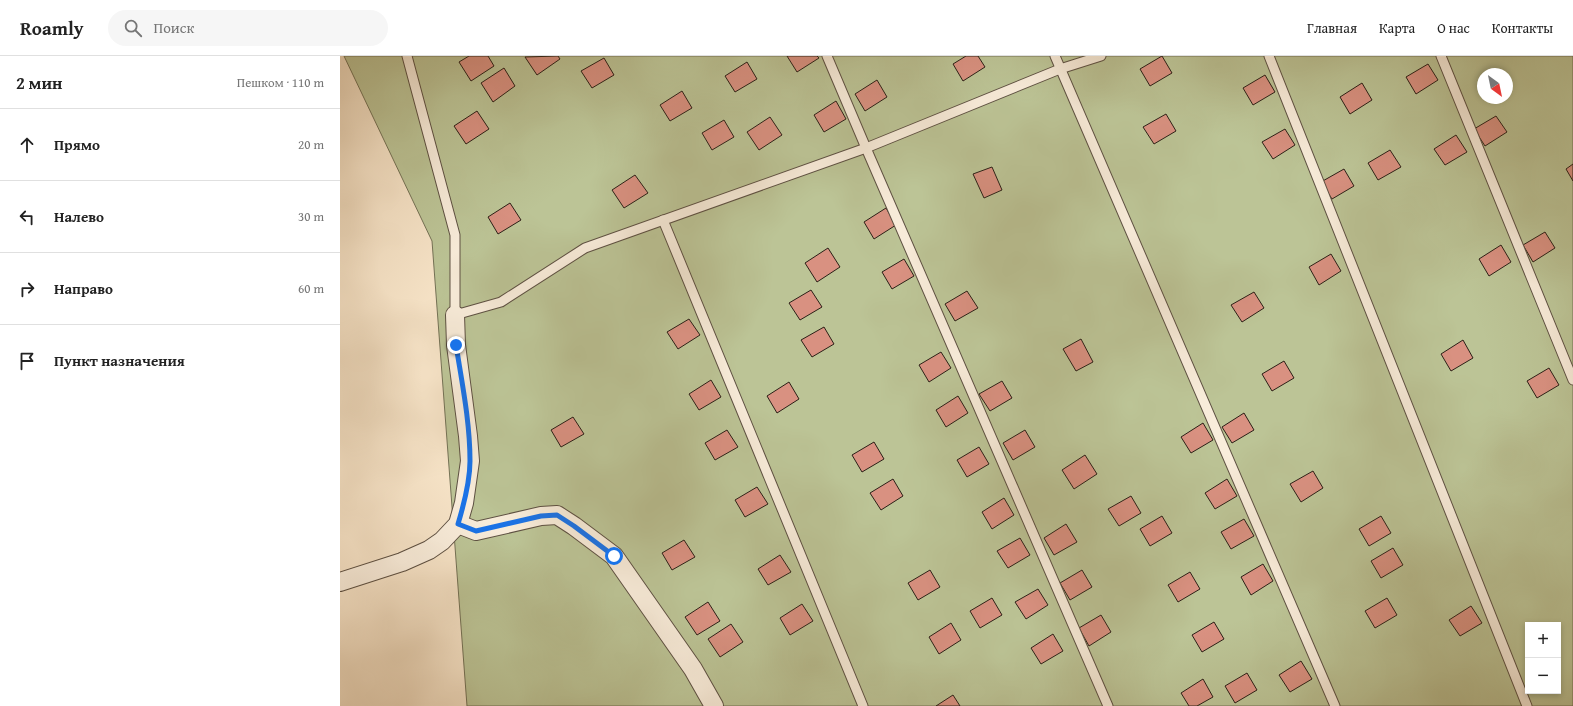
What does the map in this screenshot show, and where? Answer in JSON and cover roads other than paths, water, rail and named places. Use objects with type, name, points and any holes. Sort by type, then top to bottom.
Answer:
[{"type":"street","points":[[340,582],[402,562],[429,550],[442,541],[458,524],[464,503],[470,461],[456,345],[455,315]]},
{"type":"street","points":[[458,524],[476,531],[541,516],[557,515],[574,526],[614,556],[693,670],[714,706]]},
{"type":"lane","points":[[407,56],[455,235],[455,315],[501,302],[585,248],[866,148],[1060,69],[1101,56]]},
{"type":"lane","points":[[827,56],[1108,706]]},
{"type":"lane","points":[[1054,56],[1335,706]]},
{"type":"lane","points":[[1269,56],[1527,706]]},
{"type":"lane","points":[[1441,56],[1573,380]]},
{"type":"lane","points":[[663,220],[863,706]]}]
